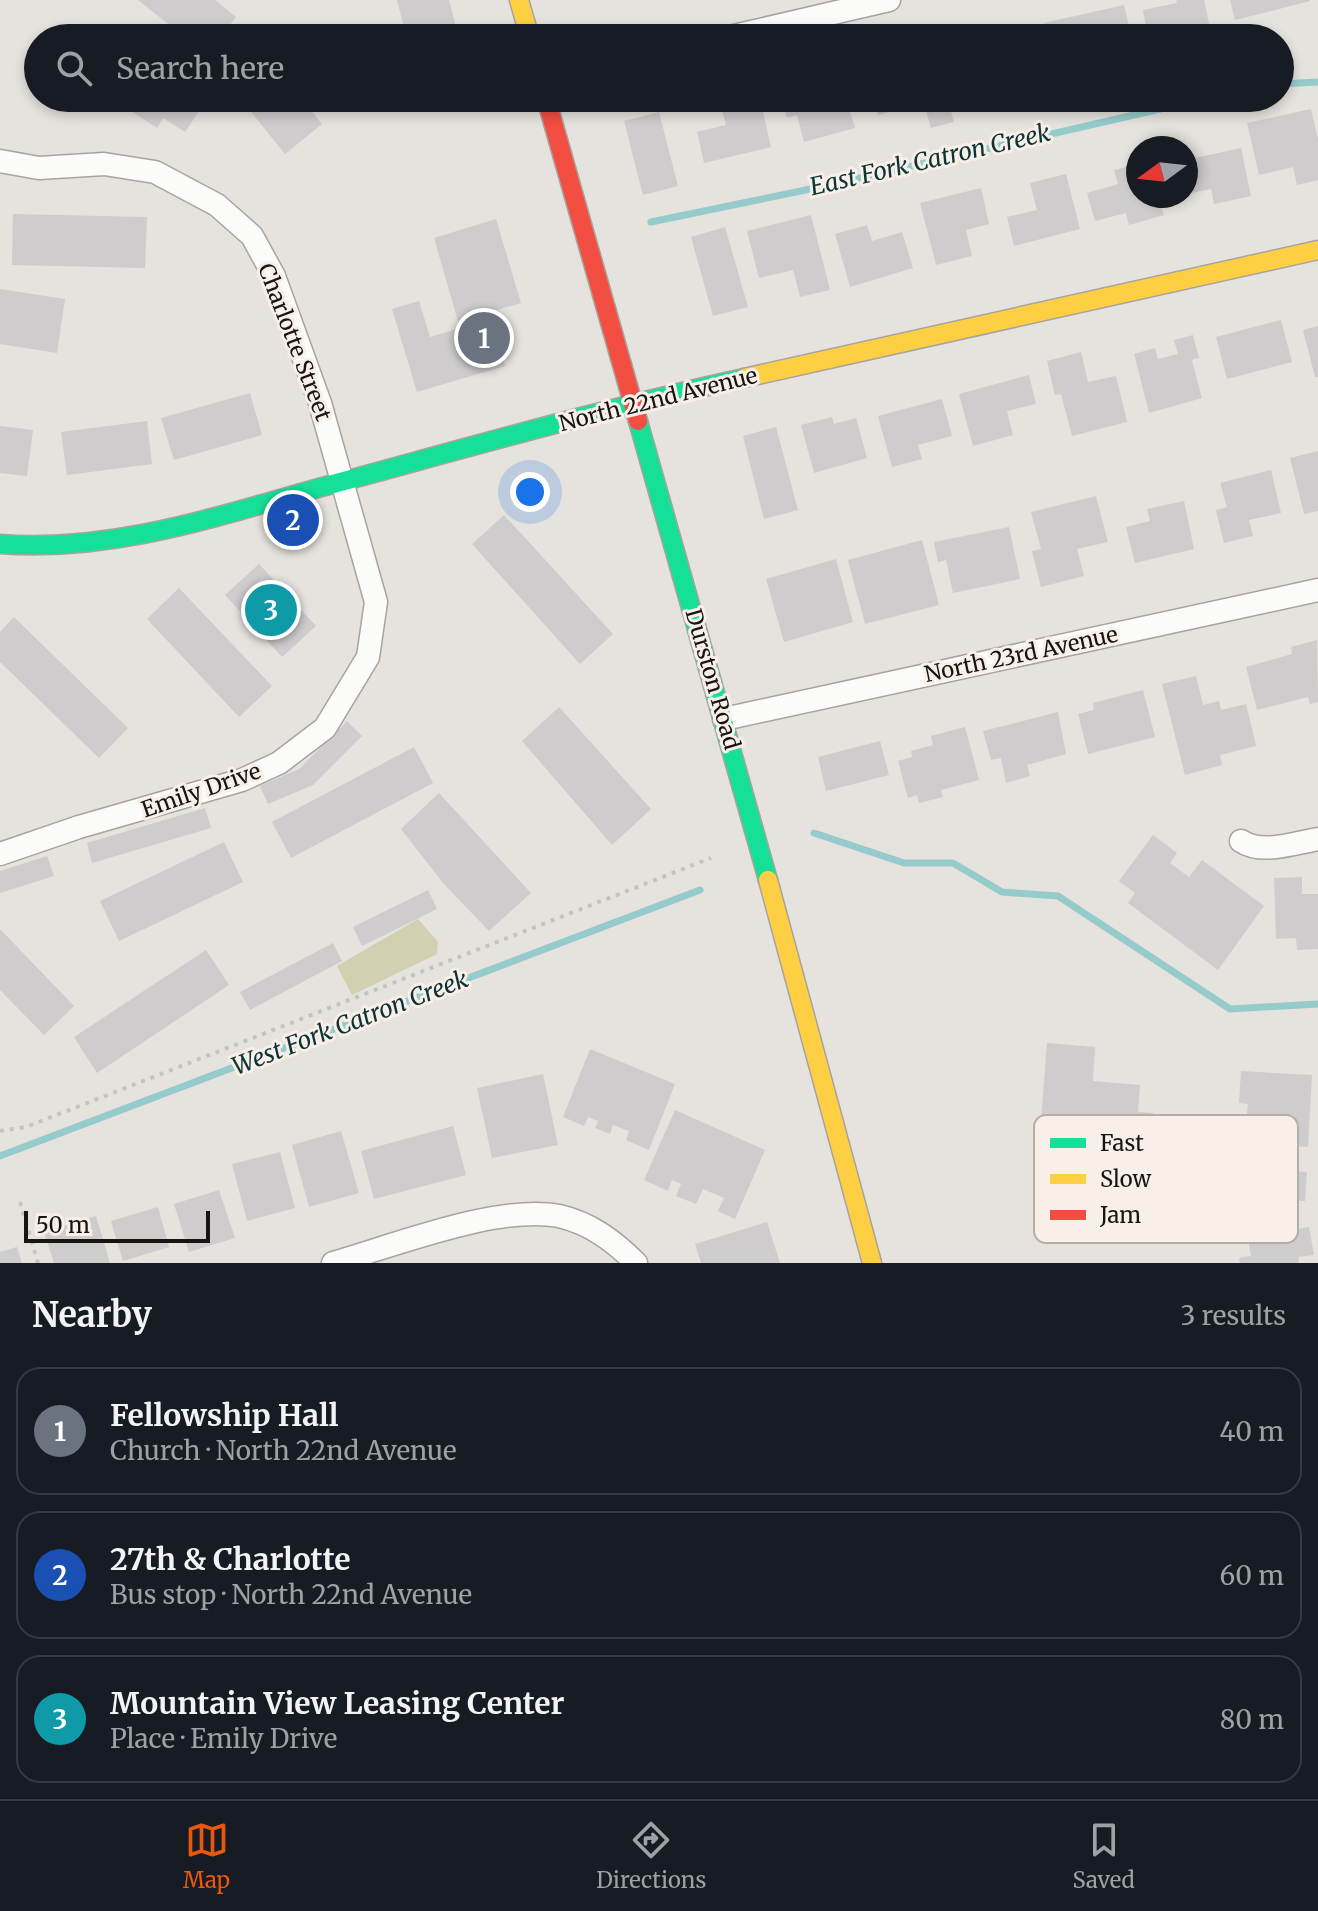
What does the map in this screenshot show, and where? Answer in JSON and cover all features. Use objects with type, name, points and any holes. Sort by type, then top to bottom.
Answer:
[{"type":"street","points":[[519,0],[526,24]]},
{"type":"street","points":[[785,24],[889,0]]},
{"type":"street","name":"Durston Road","points":[[550,112],[724,719],[872,1263]]},
{"type":"street","name":"Charlotte Street","points":[[0,161],[39,168],[104,164],[155,172],[217,205],[252,236],[279,290],[320,403],[343,482]]},
{"type":"street","name":"North 22nd Avenue","points":[[0,544],[36,547],[102,543],[343,482],[635,402],[1318,250]]},
{"type":"street","name":"Emily Drive","points":[[0,854],[79,827],[242,780],[279,763],[325,728],[368,657],[376,602],[343,482]]},
{"type":"street","name":"North 23rd Avenue","points":[[724,719],[1318,590]]},
{"type":"street","points":[[1241,841],[1249,847],[1264,848],[1318,839]]},
{"type":"street","points":[[333,1263],[358,1260],[504,1215],[557,1216],[585,1224],[617,1244],[636,1263]]},
{"type":"path","points":[[0,1131],[26,1127],[711,858]]},
{"type":"path","points":[[20,1202],[38,1263]]},
{"type":"green space","points":[[418,919],[438,942],[437,954],[352,995],[337,966]]},
{"type":"building","points":[[138,0],[215,0],[236,17],[231,24],[168,24]]},
{"type":"building","points":[[397,0],[449,0],[455,24],[403,24]]},
{"type":"building","points":[[1176,0],[1204,0],[1209,24],[1146,24],[1143,10],[1177,3]]},
{"type":"building","points":[[1230,0],[1310,0],[1310,1],[1235,20]]},
{"type":"building","points":[[1124,5],[1129,24],[1044,24]]},
{"type":"building","points":[[1311,109],[1318,139],[1318,180],[1297,185],[1293,167],[1259,175],[1247,123]]},
{"type":"building","points":[[132,112],[198,112],[185,132],[163,118],[157,128]]},
{"type":"building","points":[[251,112],[312,112],[322,124],[285,154]]},
{"type":"building","points":[[659,112],[678,186],[643,195],[624,121]]},
{"type":"building","points":[[722,112],[763,112],[771,147],[704,163],[697,132],[726,125]]},
{"type":"building","points":[[786,112],[850,112],[855,128],[804,142],[797,115],[787,118]]},
{"type":"building","points":[[927,112],[951,112],[954,122],[931,128]]},
{"type":"building","points":[[1241,148],[1251,196],[1214,204],[1211,189],[1198,192],[1198,157]]},
{"type":"building","points":[[1126,167],[1126,208],[1162,208],[1164,215],[1129,225],[1126,213],[1095,221],[1087,193],[1118,184],[1114,170]]},
{"type":"building","points":[[1066,174],[1080,229],[1014,246],[1007,217],[1037,210],[1030,183]]},
{"type":"building","points":[[981,188],[989,224],[966,230],[972,256],[936,265],[920,203]]},
{"type":"building","points":[[13,214],[147,217],[145,268],[12,265]]},
{"type":"building","points":[[811,215],[830,290],[800,297],[793,270],[759,278],[747,231]]},
{"type":"building","points":[[496,219],[521,303],[489,312],[505,366],[417,392],[392,309],[419,301],[430,337],[460,328],[434,238]]},
{"type":"building","points":[[867,225],[872,241],[902,232],[913,268],[850,287],[835,234]]},
{"type":"building","points":[[725,227],[748,307],[713,316],[691,237]]},
{"type":"building","points":[[0,289],[65,299],[57,353],[0,344]]},
{"type":"building","points":[[1281,320],[1292,362],[1227,379],[1216,337]]},
{"type":"building","points":[[1318,326],[1318,377],[1315,377],[1303,330]]},
{"type":"building","points":[[1193,335],[1199,358],[1192,360],[1202,398],[1149,413],[1134,354],[1155,348],[1158,359],[1178,354],[1174,340]]},
{"type":"building","points":[[1081,352],[1088,382],[1116,376],[1127,422],[1072,436],[1061,394],[1055,395],[1047,361]]},
{"type":"building","points":[[1029,375],[1036,404],[1007,411],[1013,435],[973,446],[959,394]]},
{"type":"building","points":[[250,393],[262,435],[174,460],[161,418]]},
{"type":"building","points":[[942,399],[952,436],[918,445],[922,459],[892,467],[878,416]]},
{"type":"building","points":[[832,417],[834,424],[856,418],[867,458],[814,473],[801,425]]},
{"type":"building","points":[[147,421],[152,464],[67,475],[61,432]]},
{"type":"building","points":[[0,426],[33,430],[27,476],[0,473]]},
{"type":"building","points":[[776,427],[798,510],[764,519],[743,436]]},
{"type":"building","points":[[1318,451],[1318,511],[1304,514],[1290,458]]},
{"type":"building","points":[[1271,470],[1281,513],[1249,520],[1253,536],[1224,543],[1216,510],[1227,507],[1220,483]]},
{"type":"building","points":[[1096,496],[1108,542],[1077,549],[1084,576],[1041,587],[1032,551],[1041,549],[1031,512]]},
{"type":"building","points":[[1184,501],[1194,549],[1135,563],[1126,527],[1150,521],[1147,509]]},
{"type":"building","points":[[504,515],[613,634],[580,664],[472,544]]},
{"type":"building","points":[[1009,527],[1020,579],[953,593],[946,560],[938,562],[934,542]]},
{"type":"building","points":[[922,540],[939,605],[865,624],[848,560]]},
{"type":"building","points":[[836,559],[853,622],[784,642],[766,579]]},
{"type":"building","points":[[259,564],[316,626],[282,657],[225,595]]},
{"type":"building","points":[[179,588],[272,686],[239,717],[147,619]]},
{"type":"building","points":[[14,617],[128,728],[99,758],[0,662],[0,632]]},
{"type":"building","points":[[1317,640],[1318,702],[1310,704],[1308,697],[1257,710],[1246,667],[1292,654],[1291,647]]},
{"type":"building","points":[[1196,676],[1203,705],[1219,701],[1221,710],[1246,704],[1256,746],[1220,755],[1222,765],[1185,775],[1162,684]]},
{"type":"building","points":[[1143,690],[1155,737],[1088,754],[1078,714],[1094,710],[1093,703]]},
{"type":"building","points":[[559,707],[651,809],[612,845],[522,741]]},
{"type":"building","points":[[1058,712],[1066,754],[1027,765],[1030,776],[1006,783],[1001,758],[991,760],[983,731]]},
{"type":"building","points":[[347,721],[362,736],[313,785],[268,804],[260,786],[299,769]]},
{"type":"building","points":[[965,727],[979,780],[941,790],[943,797],[919,803],[917,795],[908,798],[898,761],[912,757],[911,751],[933,745],[931,736]]},
{"type":"building","points":[[880,741],[889,775],[826,791],[818,757]]},
{"type":"building","points":[[414,747],[433,783],[291,858],[272,822]]},
{"type":"building","points":[[439,793],[531,893],[489,931],[443,883],[401,829]]},
{"type":"building","points":[[205,808],[211,828],[92,863],[87,843]]},
{"type":"building","points":[[1153,835],[1177,853],[1170,863],[1189,877],[1202,860],[1264,906],[1218,970],[1128,903],[1135,893],[1119,881]]},
{"type":"building","points":[[224,842],[243,882],[119,941],[100,901]]},
{"type":"building","points":[[47,856],[54,876],[0,893],[0,871]]},
{"type":"building","points":[[1302,877],[1302,894],[1318,894],[1318,949],[1297,950],[1296,938],[1276,939],[1274,878]]},
{"type":"building","points":[[428,890],[437,909],[362,946],[353,927]]},
{"type":"building","points":[[0,929],[74,1006],[44,1035],[0,990]]},
{"type":"building","points":[[333,943],[342,961],[250,1010],[240,992]]},
{"type":"building","points":[[206,950],[229,985],[97,1073],[74,1037]]},
{"type":"building","points":[[1047,1043],[1095,1047],[1093,1081],[1140,1085],[1138,1112],[1153,1113],[1153,1115],[1041,1115]]},
{"type":"building","points":[[590,1049],[675,1084],[649,1150],[626,1140],[629,1131],[613,1125],[610,1134],[595,1128],[598,1121],[588,1117],[584,1126],[563,1117]]},
{"type":"building","points":[[1241,1071],[1312,1075],[1308,1147],[1298,1146],[1298,1115],[1247,1115],[1248,1104],[1239,1103]]},
{"type":"building","points":[[543,1074],[558,1145],[492,1158],[477,1088]]},
{"type":"building","points":[[675,1110],[765,1150],[735,1219],[718,1211],[724,1198],[703,1189],[696,1204],[676,1196],[681,1184],[672,1180],[668,1191],[644,1180]]},
{"type":"building","points":[[453,1126],[466,1175],[374,1199],[361,1151]]},
{"type":"building","points":[[341,1131],[359,1193],[309,1207],[292,1145]]},
{"type":"building","points":[[280,1152],[295,1208],[247,1221],[232,1164]]},
{"type":"building","points":[[1298,1171],[1307,1172],[1305,1201],[1298,1201]]},
{"type":"building","points":[[219,1190],[235,1238],[189,1252],[174,1204]]},
{"type":"building","points":[[158,1207],[169,1247],[123,1261],[111,1221]]},
{"type":"building","points":[[96,1216],[110,1263],[54,1263],[44,1232]]},
{"type":"building","points":[[767,1222],[780,1263],[701,1263],[695,1244]]},
{"type":"building","points":[[1309,1227],[1314,1255],[1298,1257],[1299,1263],[1240,1263],[1239,1258],[1251,1256],[1249,1243],[1298,1243],[1298,1229]]},
{"type":"building","points":[[17,1247],[22,1263],[0,1263],[0,1252]]},
{"type":"waterway","name":"East Fork Catron Creek","points":[[1294,83],[1318,82]]},
{"type":"waterway","name":"East Fork Catron Creek","points":[[651,222],[825,186],[1147,112]]},
{"type":"waterway","name":"West Fork Catron Creek","points":[[814,833],[904,863],[953,863],[1002,892],[1058,896],[1230,1009],[1318,1004]]},
{"type":"waterway","name":"West Fork Catron Creek","points":[[0,1156],[700,890]]},
{"type":"traffic: fast","points":[[0,544],[85,543],[168,529],[538,428],[744,378]]},
{"type":"traffic: fast","points":[[638,421],[768,880]]},
{"type":"traffic: slow","points":[[519,0],[526,24]]},
{"type":"traffic: slow","points":[[744,378],[1318,250]]},
{"type":"traffic: slow","points":[[768,880],[872,1263]]},
{"type":"traffic: jam","points":[[550,112],[638,421]]},
{"type":"place","name":"Fellowship Hall","points":[[484,338]]},
{"type":"place","name":"27th & Charlotte","points":[[293,520]]},
{"type":"place","name":"Mountain View Leasing Center","points":[[271,610]]}]
